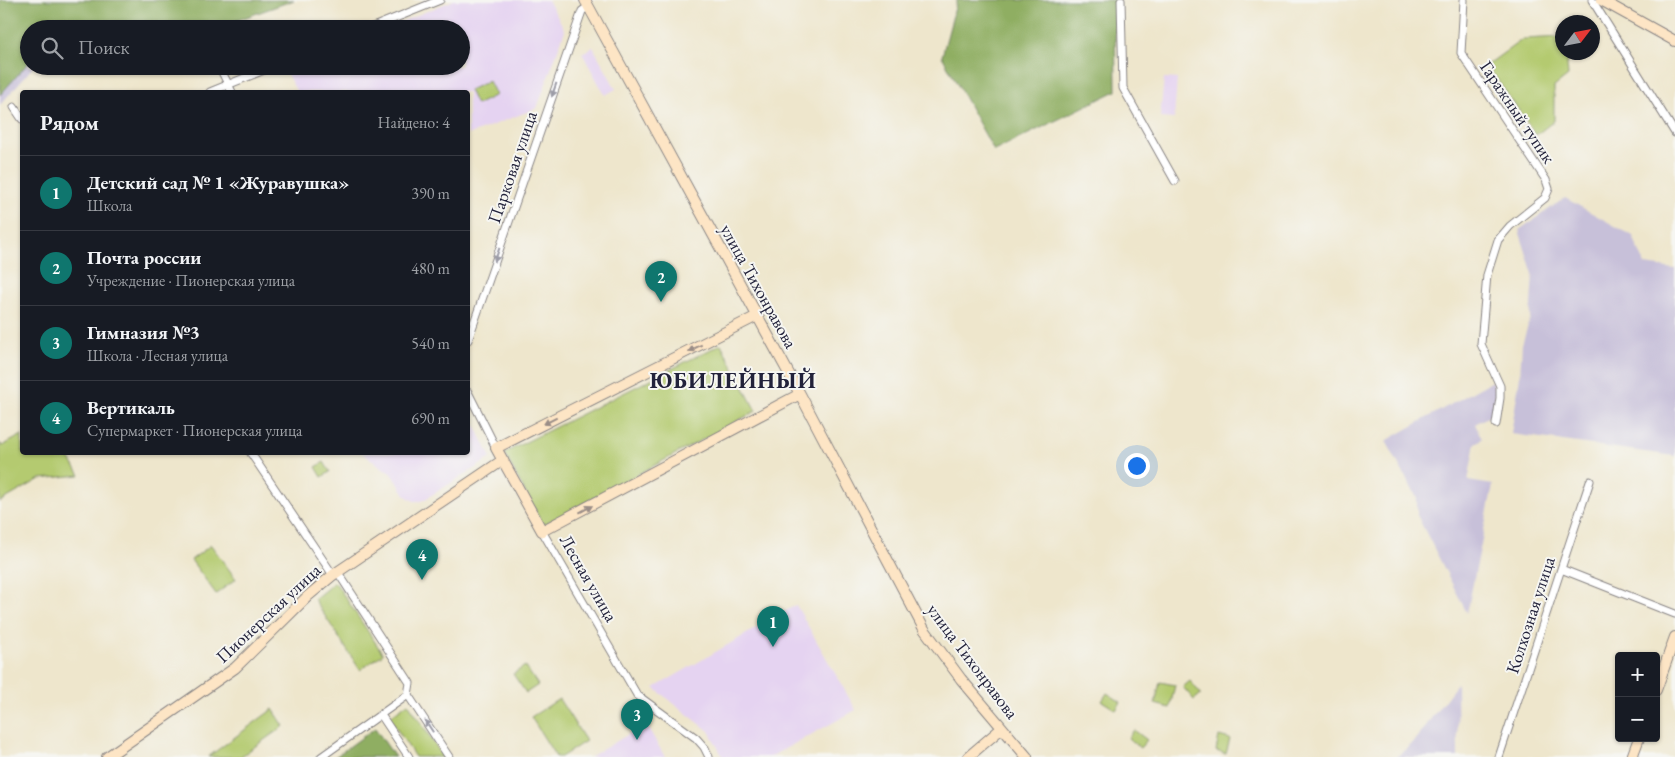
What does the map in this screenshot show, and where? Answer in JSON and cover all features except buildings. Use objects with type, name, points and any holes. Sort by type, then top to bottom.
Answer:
[{"type":"street","points":[[390,20],[440,0]]},
{"type":"street","points":[[1121,0],[1122,88],[1176,181]]},
{"type":"street","name":"Гаражный тупик","points":[[1464,0],[1460,53],[1546,180],[1549,189],[1545,198],[1510,226],[1498,240],[1488,274],[1482,344],[1500,386],[1496,424]]},
{"type":"street","points":[[1592,0],[1675,134]]},
{"type":"street","points":[[1601,0],[1675,41]]},
{"type":"street","name":"Парковая улица","points":[[470,334],[567,53],[582,11],[587,3]]},
{"type":"street","name":"улица Тихонравова","points":[[587,3],[800,394],[924,629],[961,679],[1027,757]]},
{"type":"street","points":[[223,75],[231,90]]},
{"type":"street","points":[[215,90],[252,75]]},
{"type":"street","points":[[14,107],[20,116]]},
{"type":"street","points":[[496,448],[757,316]]},
{"type":"street","points":[[542,531],[800,394]]},
{"type":"street","name":"Лесная улица","points":[[470,396],[496,448],[542,531],[637,695],[696,738],[704,747],[709,757]]},
{"type":"street","points":[[252,455],[410,683],[408,696],[449,757]]},
{"type":"street","name":"Пионерская улица","points":[[107,757],[235,668],[308,596],[335,573],[503,460]]},
{"type":"street","name":"Колхозная улица","points":[[1499,757],[1590,482]]},
{"type":"street","points":[[1561,569],[1675,614]]},
{"type":"street","points":[[1660,679],[1675,637]]},
{"type":"street","points":[[321,757],[408,696]]},
{"type":"street","points":[[381,715],[409,757]]},
{"type":"street","points":[[968,757],[1002,728]]},
{"type":"street","points":[[1632,757],[1638,742]]},
{"type":"shaded area","points":[[454,0],[548,0],[565,30],[537,108],[470,134],[470,90],[296,90],[287,75],[470,75],[470,20],[406,20]]},
{"type":"shaded area","points":[[0,27],[20,33],[20,75],[26,75],[0,105]]},
{"type":"shaded area","points":[[593,47],[616,89],[605,95],[582,53]]},
{"type":"shaded area","points":[[1164,78],[1177,79],[1174,119],[1160,118]]},
{"type":"shaded area","points":[[1565,198],[1633,236],[1645,265],[1675,269],[1675,456],[1511,434],[1520,376],[1522,344],[1530,319],[1533,274],[1519,230]]},
{"type":"shaded area","points":[[1492,381],[1496,392],[1493,414],[1475,424],[1482,439],[1475,443],[1468,481],[1493,485],[1467,613],[1417,515],[1417,498],[1386,441]]},
{"type":"shaded area","points":[[470,414],[491,458],[422,501],[414,501],[406,496],[393,475],[365,455],[470,455]]},
{"type":"shaded area","points":[[796,605],[856,710],[770,757],[723,757],[709,731],[654,688]]},
{"type":"shaded area","points":[[1457,684],[1458,757],[1396,757],[1411,745]]},
{"type":"shaded area","points":[[646,724],[665,757],[590,757]]},
{"type":"green space","points":[[0,0],[294,0],[238,20],[20,20],[20,72],[0,95]]},
{"type":"green space","points":[[957,0],[1115,0],[1116,91],[994,151],[942,56]]},
{"type":"green space","points":[[1555,37],[1555,60],[1567,60],[1568,76],[1554,87],[1554,121],[1536,135],[1487,65],[1523,39]]},
{"type":"green space","points":[[489,81],[496,95],[476,105],[469,90]]},
{"type":"green space","points":[[721,344],[756,411],[543,525],[504,453]]},
{"type":"green space","points":[[20,436],[20,455],[67,455],[80,475],[40,479],[0,502],[0,443],[2,446]]},
{"type":"green space","points":[[324,462],[330,472],[322,477],[316,467]]},
{"type":"green space","points":[[211,545],[236,579],[216,594],[191,560]]},
{"type":"green space","points":[[335,582],[383,654],[360,670],[314,599]]},
{"type":"green space","points":[[525,666],[538,685],[526,693],[513,674]]},
{"type":"green space","points":[[1190,681],[1201,694],[1194,700],[1183,687]]},
{"type":"green space","points":[[1160,682],[1175,685],[1170,708],[1155,704]]},
{"type":"green space","points":[[1107,693],[1121,702],[1116,710],[1102,701]]},
{"type":"green space","points":[[559,699],[586,741],[561,757],[556,757],[531,717]]},
{"type":"green space","points":[[408,703],[443,757],[415,757],[389,717]]},
{"type":"green space","points":[[273,709],[284,726],[240,757],[208,757]]},
{"type":"green space","points":[[375,728],[395,757],[335,757]]},
{"type":"green space","points":[[1134,730],[1147,740],[1140,748],[1128,738]]},
{"type":"green space","points":[[1219,736],[1230,739],[1226,754],[1216,751]]},
{"type":"place","name":"Почта россии","points":[[661,302]]},
{"type":"place","name":"Вертикаль","points":[[422,580]]},
{"type":"place","name":"Детский сад № 1 «Журавушка»","points":[[773,647]]},
{"type":"place","name":"Гимназия №3","points":[[637,740]]},
{"type":"district","name":"ЮБИЛЕЙНЫЙ","points":[[733,380]]}]
